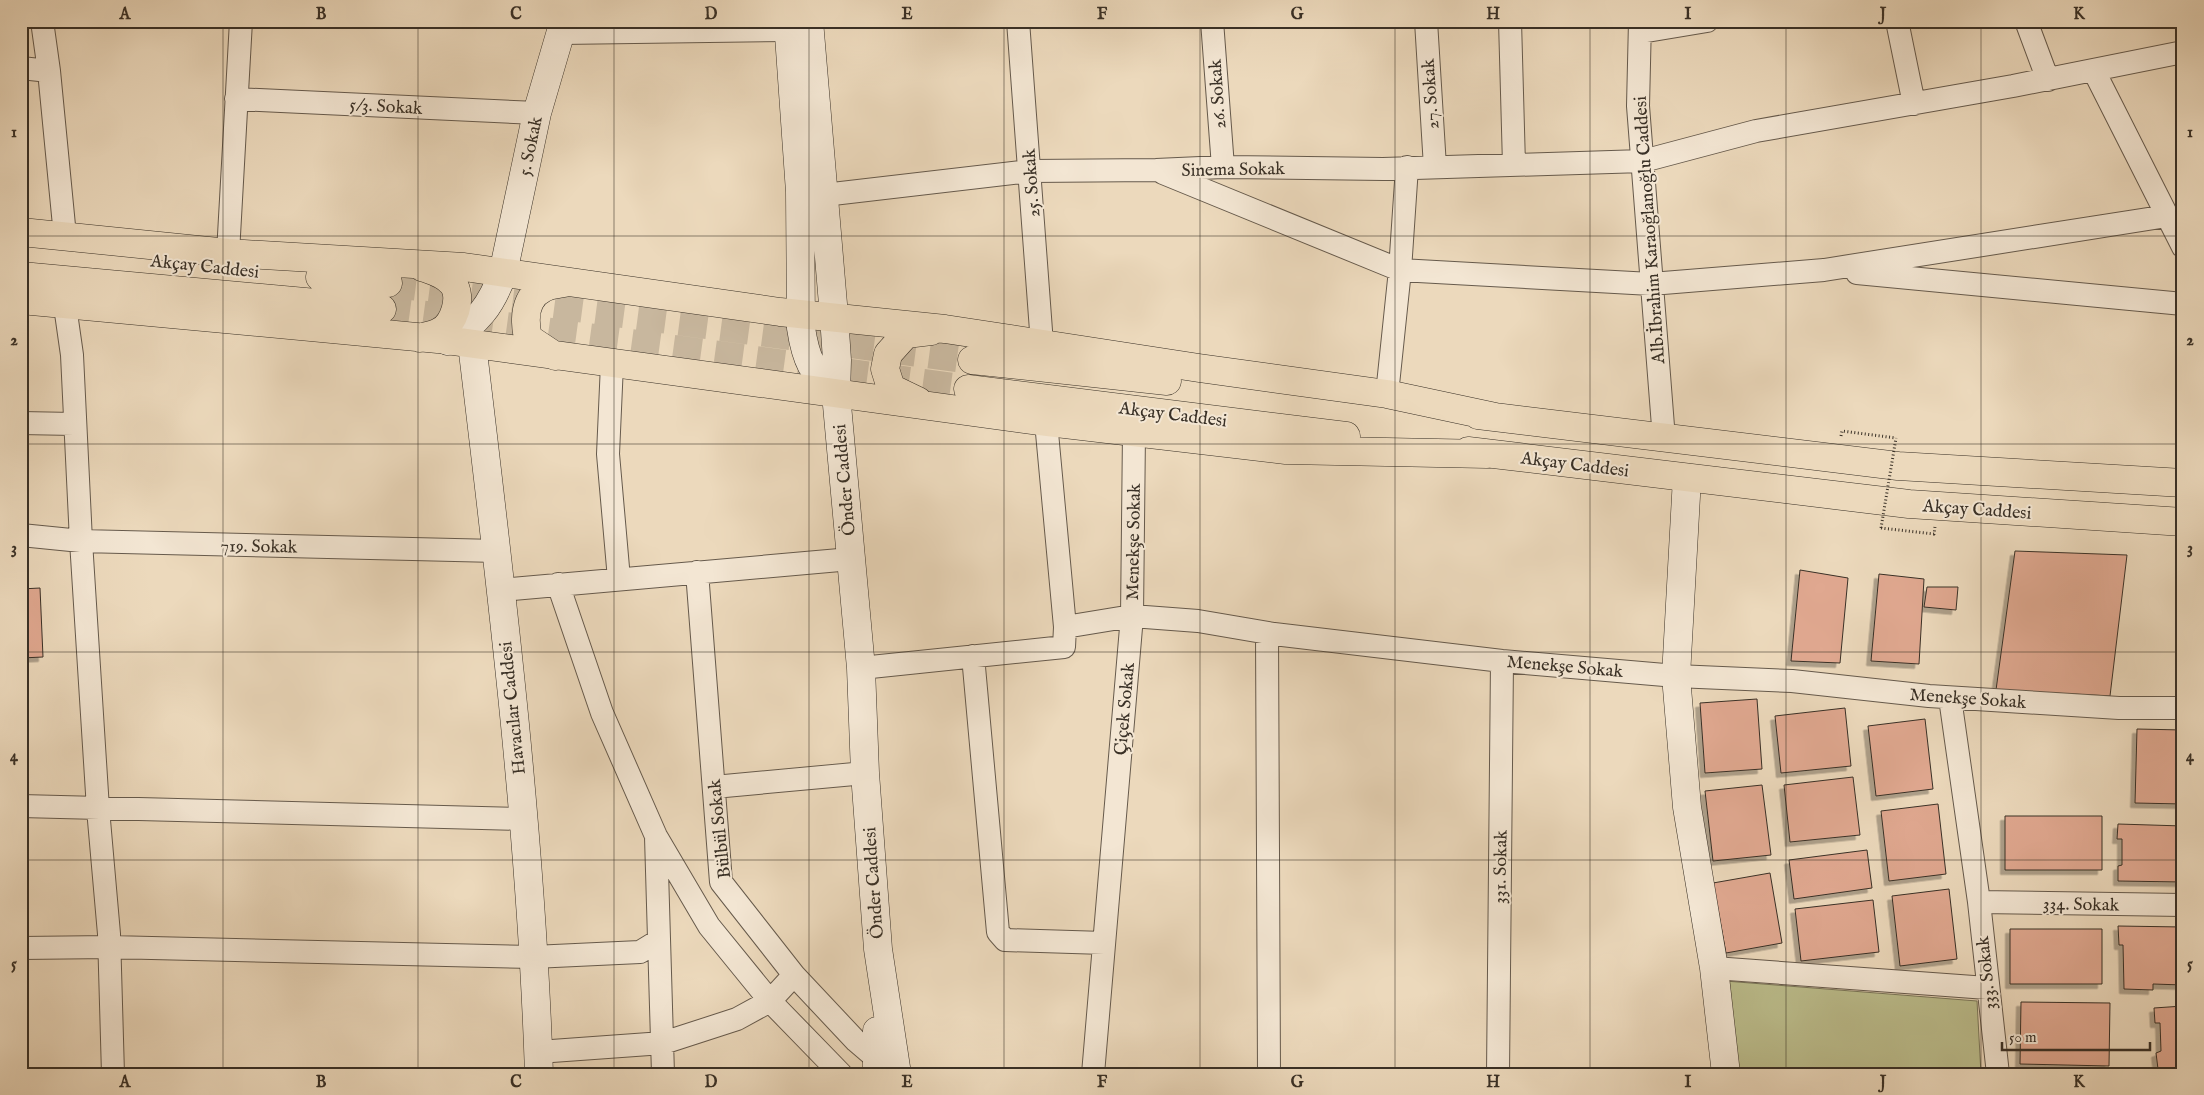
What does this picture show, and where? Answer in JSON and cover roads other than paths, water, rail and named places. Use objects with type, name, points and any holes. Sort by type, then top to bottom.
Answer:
[{"type":"highway","points":[[21,232],[228,253],[464,267],[802,314],[945,329],[1387,394],[1495,417]]},
{"type":"highway","name":"Akçay Caddesi","points":[[21,248],[67,251],[220,269],[385,296],[21,276]]},
{"type":"highway","points":[[416,265],[441,273],[454,285],[457,298],[449,324],[440,332],[420,338]]},
{"type":"highway","points":[[556,356],[528,338],[525,322],[527,308],[533,298],[543,288],[569,282]]},
{"type":"highway","points":[[21,300],[65,306],[460,342],[1046,422],[1286,450],[1486,454]]},
{"type":"highway","points":[[928,406],[891,388],[885,369],[888,354],[906,334],[945,329]]},
{"type":"highway","name":"Akçay Caddesi","points":[[972,360],[1495,417],[1898,466],[2183,483]]},
{"type":"highway","name":"Akçay Caddesi","points":[[968,389],[1486,454],[1909,504],[2183,522]]},
{"type":"street","points":[[42,21],[50,71],[65,236]]},
{"type":"street","points":[[228,253],[241,21]]},
{"type":"street","name":"25. Sokak","points":[[1018,21],[1042,344]]},
{"type":"street","name":"26. Sokak","points":[[1212,21],[1223,167]]},
{"type":"street","name":"27. Sokak","points":[[1426,21],[1435,167]]},
{"type":"street","points":[[1510,21],[1514,164]]},
{"type":"street","points":[[1640,27],[1707,21]]},
{"type":"street","points":[[1897,21],[1914,104]]},
{"type":"street","points":[[2026,21],[2048,80]]},
{"type":"street","points":[[563,27],[795,24]]},
{"type":"street","points":[[795,24],[824,196],[834,316]]},
{"type":"street","points":[[795,24],[800,192],[801,328],[804,350],[816,375],[836,394]]},
{"type":"street","name":"5. Sokak","points":[[460,342],[467,329],[481,316],[497,290],[503,273],[537,113],[563,27]]},
{"type":"street","name":"Alb.İbrahim Karaoğlanoğlu Caddesi","points":[[1640,27],[1638,106],[1664,439]]},
{"type":"street","name":"Sinema Sokak","points":[[824,196],[1030,171],[1156,170],[1223,167],[1383,169],[1643,160],[1756,131],[2048,80],[2183,52]]},
{"type":"street","points":[[21,68],[50,71]]},
{"type":"street","points":[[2094,71],[2183,247]]},
{"type":"street","name":"5/3. Sokak","points":[[236,99],[537,113]]},
{"type":"street","points":[[1387,394],[1400,270],[1407,167]]},
{"type":"street","points":[[1156,170],[1400,270],[1651,284],[1824,270],[2167,216]]},
{"type":"street","points":[[1824,270],[2183,304]]},
{"type":"street","points":[[65,306],[72,355],[80,542],[98,809],[110,947],[113,1074]]},
{"type":"street","name":"Önder Caddesi","points":[[834,316],[837,360],[836,394],[861,668],[865,773],[878,949],[879,1070]]},
{"type":"street","name":"Havacılar Caddesi","points":[[460,342],[501,590],[523,819],[539,1063]]},
{"type":"street","points":[[612,364],[608,454],[619,579]]},
{"type":"street","points":[[861,668],[1064,647],[1065,626],[1046,422]]},
{"type":"street","points":[[21,423],[74,424]]},
{"type":"street","name":"Menekşe Sokak","points":[[1134,432],[1132,616],[1198,621],[1268,633],[1502,661],[1676,676],[1792,682],[1950,698],[2119,708],[2183,708]]},
{"type":"street","points":[[1687,478],[1676,676],[1687,807],[1714,968],[1726,1074]]},
{"type":"street","name":"719. Sokak","points":[[21,535],[80,542],[496,551]]},
{"type":"street","points":[[501,590],[851,559]]},
{"type":"street","name":"Bülbül Sokak","points":[[697,572],[721,882],[794,975],[856,1041],[879,1070]]},
{"type":"street","points":[[558,584],[602,713],[656,836],[709,926],[770,1001],[841,1074]]},
{"type":"street","points":[[1065,626],[1132,616]]},
{"type":"street","name":"Çiçek Sokak","points":[[1093,1074],[1132,616]]},
{"type":"street","points":[[1268,633],[1269,1074]]},
{"type":"street","points":[[972,656],[998,932],[1005,940],[1104,944]]},
{"type":"street","name":"331. Sokak","points":[[1498,1074],[1502,661]]},
{"type":"street","name":"333. Sokak","points":[[1950,698],[1979,902],[1998,1074]]},
{"type":"street","points":[[714,787],[865,773]]},
{"type":"street","points":[[21,806],[523,819]]},
{"type":"street","points":[[656,836],[663,1074]]},
{"type":"street","name":"334. Sokak","points":[[1979,902],[2183,905]]},
{"type":"street","points":[[21,948],[110,947],[532,957],[640,952],[658,942]]},
{"type":"street","points":[[1714,968],[1987,988]]},
{"type":"street","points":[[539,1063],[663,1043],[737,1019],[770,1001],[794,975]]},
{"type":"tunnel","points":[[388,283],[972,360]]},
{"type":"tunnel","points":[[382,309],[968,389]]}]
